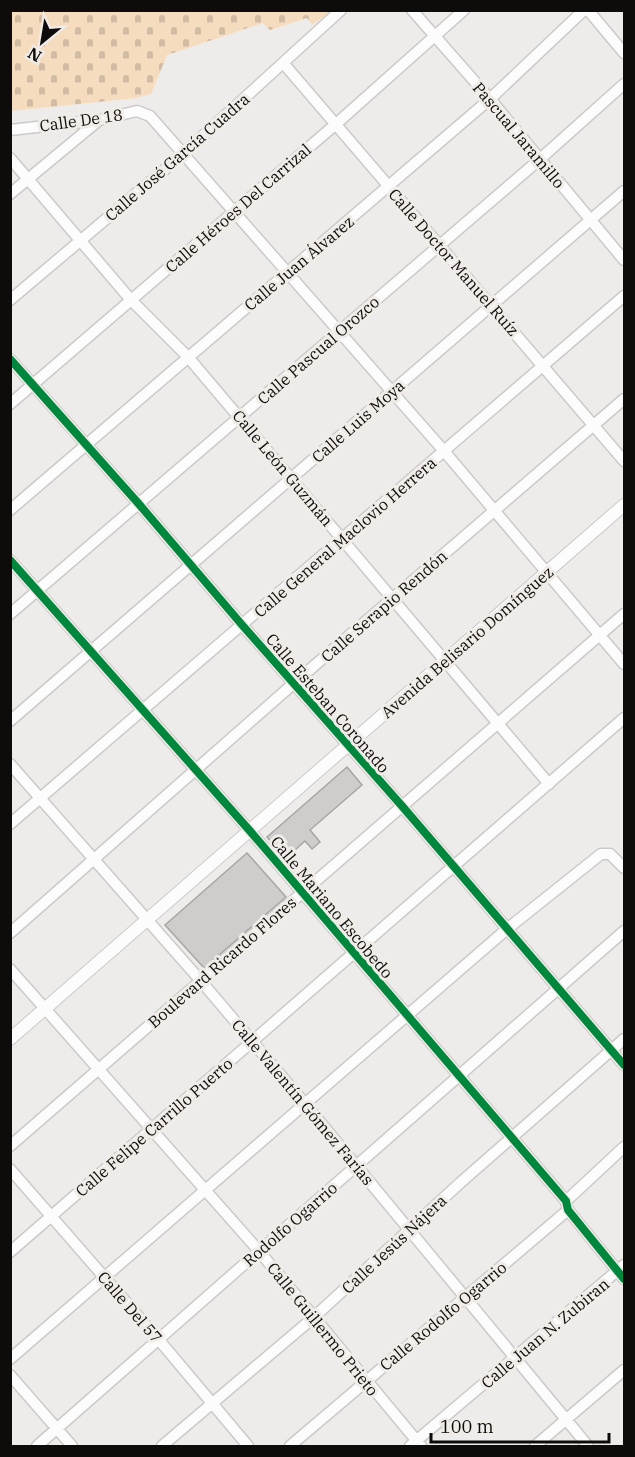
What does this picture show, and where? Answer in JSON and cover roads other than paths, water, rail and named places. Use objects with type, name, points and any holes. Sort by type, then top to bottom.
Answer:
[{"type":"street","name":"Calle José García Cuadra","points":[[10,300],[183,154],[341,10]]},
{"type":"street","name":"Pascual Jaramillo","points":[[412,10],[490,99],[624,261]]},
{"type":"street","name":"Calle Héroes Del Carrizal","points":[[10,404],[336,124],[464,10]]},
{"type":"street","name":"Calle Juan Álvarez","points":[[10,510],[490,99],[584,10]]},
{"type":"street","points":[[588,10],[624,53]]},
{"type":"street","name":"Calle Doctor Manuel Ruíz","points":[[284,64],[624,461]]},
{"type":"street","name":"Calle Pascual Orozco","points":[[10,614],[339,333],[624,84]]},
{"type":"street","name":"Calle De 18","points":[[10,130],[99,120],[137,111],[150,116],[183,154]]},
{"type":"street","points":[[10,194],[99,120]]},
{"type":"street","points":[[183,154],[286,274],[444,451],[624,664]]},
{"type":"street","name":"Calle León Guzmán","points":[[10,158],[131,300],[188,357],[549,784]]},
{"type":"street","name":"Calle Luis Moya","points":[[10,721],[624,191]]},
{"type":"street","name":"Calle General Maclovio Herrera","points":[[10,824],[624,296]]},
{"type":"street","name":"Calle Esteban Coronado","points":[[10,359],[87,444],[293,684],[402,806],[624,1065]]},
{"type":"street","name":"Calle Serapio Rendón","points":[[10,933],[293,684],[624,399]]},
{"type":"street","name":"Avenida Belisario Domínguez","points":[[10,1039],[624,505]]},
{"type":"street","name":"Calle Mariano Escobedo","points":[[10,560],[250,831],[512,1138],[622,1272]]},
{"type":"street","name":"Boulevard Ricardo Flores","points":[[10,1146],[624,614]]},
{"type":"street","name":"Calle Felipe Carrillo Puerto","points":[[10,1252],[624,718]]},
{"type":"street","name":"Calle Valentín Gómez Farías","points":[[10,764],[306,1104],[588,1446]]},
{"type":"street","points":[[10,1359],[507,929],[601,854],[607,852],[624,868]]},
{"type":"street","name":"Rodolfo Ogarrio","points":[[37,1446],[624,931]]},
{"type":"street","name":"Calle Guillermo Prieto","points":[[10,969],[259,1251],[416,1445]]},
{"type":"street","name":"Calle Jesús Nájera","points":[[162,1446],[313,1318],[624,1039]]},
{"type":"street","name":"Calle Rodolfo Ogarrio","points":[[290,1446],[466,1297],[567,1205],[624,1147]]},
{"type":"street","name":"Calle Del 57","points":[[10,1169],[248,1446]]},
{"type":"street","name":"Calle Juan N. Zubiran","points":[[416,1445],[516,1358],[622,1272]]},
{"type":"street","points":[[535,1446],[624,1371]]},
{"type":"street","points":[[10,1375],[72,1446]]}]
